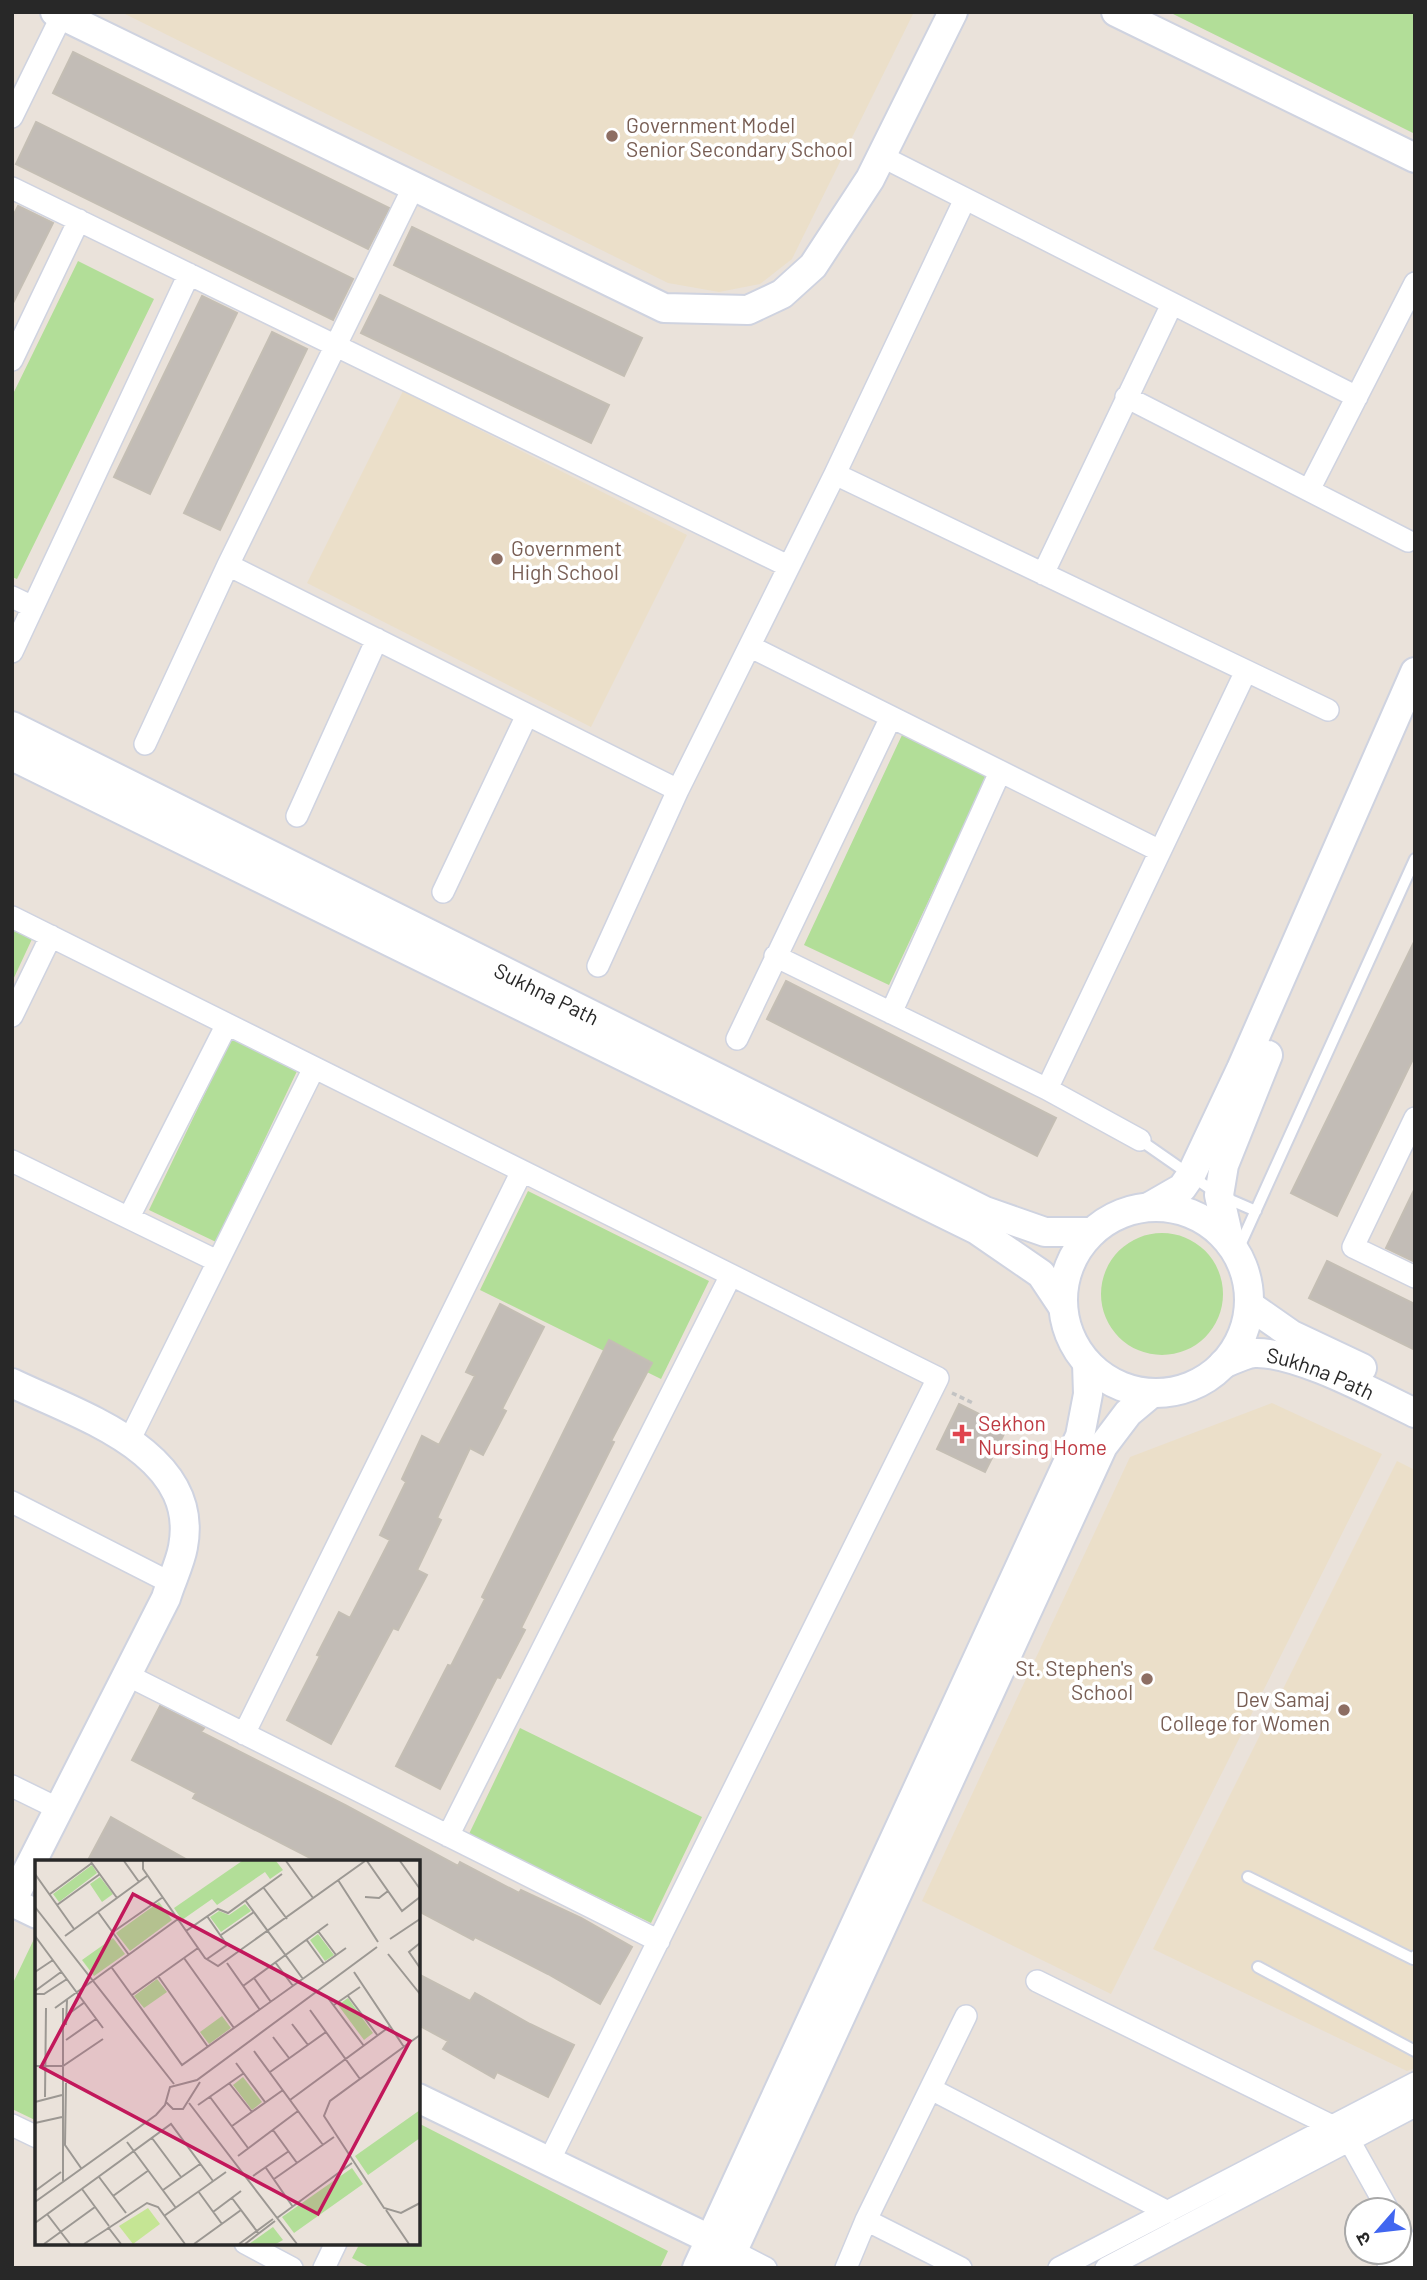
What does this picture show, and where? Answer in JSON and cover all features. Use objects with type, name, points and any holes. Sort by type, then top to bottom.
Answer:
[{"type":"main road","points":[[60,13],[664,308],[748,310],[782,294],[813,266],[870,179],[953,12]]},
{"type":"main road","points":[[1116,12],[1415,158]]},
{"type":"main road","points":[[1415,672],[1241,1069],[1191,1175],[1182,1188],[1149,1207],[1118,1215],[1091,1232],[1072,1259],[1063,1291],[1063,1307],[1071,1337],[1087,1363],[1116,1384],[1152,1393],[1191,1387],[1223,1364],[1242,1337],[1249,1305],[1246,1278],[1233,1248],[1219,1195],[1224,1165],[1258,1077],[1415,719]]},
{"type":"main road","name":"Sukhna Path","points":[[12,726],[985,1211],[1045,1232],[1091,1232]]},
{"type":"main road","name":"Sukhna Path","points":[[12,756],[977,1230],[1041,1274],[1063,1307]]},
{"type":"main road","points":[[1149,1207],[1172,1208],[1194,1214],[1213,1226],[1233,1248]]},
{"type":"main road","name":"Sukhna Path","points":[[1249,1305],[1292,1335],[1415,1394]]},
{"type":"main road","name":"Sukhna Path","points":[[1223,1364],[1251,1353],[1290,1359],[1346,1379],[1415,1413]]},
{"type":"main road","points":[[723,2252],[1080,1436],[1088,1394],[1087,1363]]},
{"type":"main road","points":[[12,1383],[130,1439],[155,1461],[176,1490],[183,1512],[183,1546],[166,1598],[12,1901],[35,1913]]},
{"type":"main road","points":[[696,2268],[723,2252],[1103,1446],[1128,1413],[1152,1393]]},
{"type":"main road","points":[[420,2099],[550,2161],[723,2252]]},
{"type":"street","points":[[12,117],[60,13]]},
{"type":"street","points":[[881,156],[1357,397]]},
{"type":"street","points":[[145,744],[228,565],[415,186]]},
{"type":"street","points":[[12,188],[788,566]]},
{"type":"street","points":[[598,966],[678,790],[751,647],[965,199]]},
{"type":"street","points":[[12,360],[79,220]]},
{"type":"street","points":[[12,652],[189,274]]},
{"type":"street","points":[[1309,490],[1415,283]]},
{"type":"street","points":[[1043,574],[1172,304]]},
{"type":"street","points":[[1126,397],[1408,541]]},
{"type":"street","points":[[835,474],[1328,710]]},
{"type":"street","points":[[228,565],[678,790]]},
{"type":"street","points":[[12,597],[33,607]]},
{"type":"street","points":[[297,816],[377,639]]},
{"type":"street","points":[[751,647],[1160,851]]},
{"type":"street","points":[[1047,1088],[1246,671]]},
{"type":"street","points":[[443,892],[527,715]]},
{"type":"street","points":[[737,1039],[891,718]]},
{"type":"street","points":[[891,1013],[1000,772]]},
{"type":"street","points":[[12,917],[938,1378],[550,2161]]},
{"type":"street","points":[[12,1016],[51,936]]},
{"type":"street","points":[[775,956],[1047,1088],[1140,1140]]},
{"type":"street","points":[[128,1217],[227,1024]]},
{"type":"street","points":[[130,1439],[314,1068]]},
{"type":"street","points":[[1415,1118],[1353,1247],[1415,1277]]},
{"type":"street","points":[[12,1161],[217,1261]]},
{"type":"street","points":[[244,1734],[523,1171]]},
{"type":"street","points":[[448,1836],[731,1275]]},
{"type":"street","points":[[12,1502],[171,1583]]},
{"type":"street","points":[[127,1675],[659,1941]]},
{"type":"street","points":[[12,1786],[59,1809]]},
{"type":"street","points":[[1037,1981],[1332,2126],[1349,2140],[1380,2196]]},
{"type":"street","points":[[846,2268],[866,2220],[966,2016]]},
{"type":"street","points":[[1059,2268],[1415,2083]]},
{"type":"street","points":[[931,2089],[1168,2212]]},
{"type":"street","points":[[1106,2268],[1415,2106]]},
{"type":"street","points":[[12,2125],[35,2136]]},
{"type":"street","points":[[866,2220],[961,2268]]},
{"type":"street","points":[[248,2245],[292,2268]]},
{"type":"street","points":[[324,2268],[335,2245]]},
{"type":"street","points":[[723,2252],[766,2268]]},
{"type":"street","points":[[1388,2268],[1414,2256]]},
{"type":"lane","points":[[1233,1248],[1256,1211],[1415,859]]},
{"type":"lane","points":[[1140,1140],[1219,1195],[1256,1211]]},
{"type":"lane","points":[[1248,1877],[1414,1958]]},
{"type":"lane","points":[[1258,1967],[1415,2051]]},
{"type":"path","points":[[934,1385],[975,1404]]},
{"type":"shaded area","name":"Government Model Senior Secondary School","points":[[121,12],[914,12],[792,259],[760,284],[719,292],[668,283]]},
{"type":"shaded area","name":"Government High School","points":[[403,391],[687,535],[591,727],[307,583]]},
{"type":"shaded area","name":"St. Stephen's School","points":[[1272,1403],[1382,1454],[1111,1994],[922,1901],[1130,1457]]},
{"type":"shaded area","name":"Dev Samaj College for Women","points":[[1397,1461],[1415,1470],[1415,2068],[1407,2071],[1153,1949]]},
{"type":"green space","points":[[1169,12],[1415,12],[1415,134]]},
{"type":"green space","points":[[78,261],[154,299],[17,579],[12,577],[12,396]]},
{"type":"green space","points":[[902,735],[987,776],[889,985],[804,945]]},
{"type":"green space","points":[[12,930],[32,939],[12,982]]},
{"type":"green space","points":[[232,1037],[298,1069],[216,1242],[149,1210]]},
{"type":"green space","points":[[528,1191],[709,1281],[661,1379],[480,1290]]},
{"type":"green space","points":[[1162,1233],[1186,1237],[1205,1251],[1219,1270],[1223,1294],[1219,1318],[1205,1337],[1186,1351],[1162,1355],[1138,1351],[1119,1337],[1105,1318],[1101,1294],[1105,1270],[1119,1251],[1138,1237]]},
{"type":"green space","points":[[520,1728],[702,1817],[651,1923],[469,1834]]},
{"type":"green space","points":[[35,1937],[35,2120],[12,2109],[12,1985]]},
{"type":"green space","points":[[420,2124],[668,2251],[660,2268],[371,2268],[352,2258],[359,2245],[420,2245]]},
{"type":"building","points":[[73,52],[389,208],[368,249],[53,93]]},
{"type":"building","points":[[36,122],[353,279],[333,320],[16,164]]},
{"type":"building","points":[[18,206],[53,223],[12,305],[12,218]]},
{"type":"building","points":[[412,227],[642,338],[624,376],[394,265]]},
{"type":"building","points":[[380,295],[609,405],[591,443],[361,333]]},
{"type":"building","points":[[202,296],[237,313],[150,494],[114,477]]},
{"type":"building","points":[[272,332],[307,349],[220,530],[184,513]]},
{"type":"building","points":[[1415,940],[1415,1055],[1337,1216],[1291,1193]]},
{"type":"building","points":[[786,981],[1056,1118],[1037,1156],[767,1019]]},
{"type":"building","points":[[1415,1188],[1415,1262],[1386,1248]]},
{"type":"building","points":[[1327,1261],[1415,1304],[1415,1350],[1309,1298]]},
{"type":"building","points":[[500,1304],[544,1327],[502,1409],[506,1411],[483,1455],[470,1448],[437,1518],[441,1520],[417,1570],[427,1575],[398,1630],[393,1628],[331,1744],[287,1720],[339,1612],[350,1618],[390,1540],[380,1535],[406,1482],[402,1479],[422,1436],[439,1445],[475,1376],[466,1372]]},
{"type":"building","points":[[609,1340],[652,1363],[611,1441],[614,1442],[521,1628],[525,1630],[500,1678],[497,1677],[440,1789],[396,1766],[485,1599],[482,1597]]},
{"type":"building","points":[[959,1404],[1007,1428],[985,1472],[937,1449]]},
{"type":"building","points":[[160,1706],[204,1728],[201,1732],[458,1866],[460,1862],[519,1893],[521,1890],[581,1918],[632,1947],[600,2004],[548,1974],[420,1912],[420,1860],[314,1860],[193,1798],[196,1793],[132,1760]]},
{"type":"building","points":[[111,1817],[187,1860],[88,1860]]},
{"type":"building","points":[[420,1975],[470,2001],[475,1993],[574,2045],[548,2097],[497,2072],[494,2078],[443,2049],[448,2041],[420,2026]]},
{"type":"place","name":"Government Model Senior Secondary School","points":[[612,136]]},
{"type":"place","name":"Government High School","points":[[497,559]]},
{"type":"place","name":"Sekhon Nursing Home","points":[[962,1434]]},
{"type":"place","name":"St. Stephen's School","points":[[1147,1679]]},
{"type":"place","name":"Dev Samaj College for Women","points":[[1344,1710]]}]
